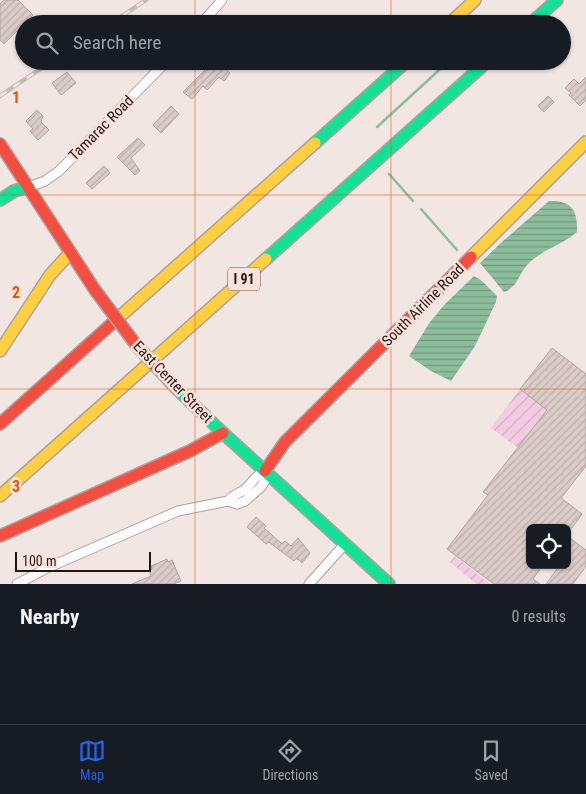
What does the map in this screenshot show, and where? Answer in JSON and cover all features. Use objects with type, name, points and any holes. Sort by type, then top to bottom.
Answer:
[{"type":"main road","points":[[459,15],[476,0]]},
{"type":"main road","points":[[540,15],[556,0]]},
{"type":"main road","points":[[0,424],[397,70]]},
{"type":"main road","name":"I 91","points":[[0,496],[478,70]]},
{"type":"main road","name":"South Airline Road","points":[[265,471],[285,442],[586,142]]},
{"type":"main road","name":"East Center Street","points":[[0,144],[95,290],[137,346],[222,433],[389,584]]},
{"type":"main road","points":[[0,200],[14,192],[29,187]]},
{"type":"main road","points":[[0,351],[50,275],[70,253]]},
{"type":"main road","points":[[0,536],[183,454],[222,433]]},
{"type":"street","points":[[209,15],[222,0]]},
{"type":"street","name":"Tamarac Road","points":[[29,187],[45,181],[59,171],[158,70]]},
{"type":"street","points":[[17,584],[47,568],[172,513],[191,507],[228,501],[237,504],[249,499],[266,479],[265,471]]},
{"type":"street","points":[[309,584],[345,544]]},
{"type":"shaded area","points":[[549,201],[563,202],[572,208],[575,213],[577,232],[533,260],[524,269],[515,284],[504,292],[480,263]]},
{"type":"shaded area","points":[[474,276],[497,296],[496,302],[475,346],[451,381],[431,371],[409,356],[430,322],[445,304]]},
{"type":"shaded area","points":[[520,389],[547,409],[518,448],[491,428]]},
{"type":"shaded area","points":[[455,556],[490,584],[476,584],[450,562]]},
{"type":"building","points":[[4,0],[18,0],[33,15],[15,15],[15,33],[4,44],[0,40],[0,4]]},
{"type":"building","points":[[205,70],[227,70],[230,73],[224,81],[219,77],[207,90],[203,86],[192,99],[183,92]]},
{"type":"building","points":[[67,72],[76,83],[61,95],[52,83]]},
{"type":"building","points":[[586,77],[586,100],[580,106],[565,88],[574,79],[579,84]]},
{"type":"building","points":[[548,96],[554,102],[544,112],[538,106]]},
{"type":"building","points":[[171,106],[179,114],[161,133],[153,125]]},
{"type":"building","points":[[37,110],[43,116],[41,122],[49,130],[38,140],[30,131],[33,129],[26,121]]},
{"type":"building","points":[[138,138],[145,145],[131,158],[140,171],[135,175],[117,157]]},
{"type":"building","points":[[104,166],[110,173],[92,189],[86,183]]},
{"type":"building","points":[[552,348],[586,374],[586,466],[561,498],[582,514],[572,528],[571,524],[526,524],[526,569],[540,569],[533,579],[540,584],[494,584],[447,549],[488,495],[483,492],[547,410],[520,389]]},
{"type":"building","points":[[256,517],[266,526],[264,528],[282,544],[285,541],[291,546],[298,538],[310,553],[302,563],[298,559],[294,561],[269,542],[266,544],[247,527]]},
{"type":"building","points":[[571,539],[586,550],[586,566],[573,584],[546,584],[557,569],[571,569]]},
{"type":"building","points":[[167,559],[168,562],[172,560],[181,581],[174,584],[132,584],[151,576],[149,570],[152,569],[151,566]]},
{"type":"waterway","points":[[377,127],[439,70]]},
{"type":"waterway","points":[[389,174],[413,201]]},
{"type":"waterway","points":[[421,209],[457,250]]},
{"type":"railway","points":[[124,15],[146,0]]},
{"type":"railway","points":[[0,96],[39,70]]},
{"type":"traffic: fast","points":[[540,15],[557,0]]},
{"type":"traffic: fast","points":[[315,143],[397,70]]},
{"type":"traffic: fast","points":[[266,259],[478,70]]},
{"type":"traffic: fast","points":[[0,200],[14,191],[29,187]]},
{"type":"traffic: fast","points":[[176,388],[389,584]]},
{"type":"traffic: slow","points":[[459,15],[475,0]]},
{"type":"traffic: slow","points":[[471,257],[586,142]]},
{"type":"traffic: slow","points":[[116,320],[315,143]]},
{"type":"traffic: slow","points":[[0,351],[50,275],[70,253]]},
{"type":"traffic: slow","points":[[0,496],[266,259]]},
{"type":"traffic: jam","points":[[0,144],[95,290]]},
{"type":"traffic: jam","points":[[265,471],[285,442],[471,257]]},
{"type":"traffic: jam","points":[[95,290],[137,346],[176,388]]},
{"type":"traffic: jam","points":[[0,424],[116,320]]},
{"type":"traffic: jam","points":[[0,536],[190,451],[223,433]]}]
